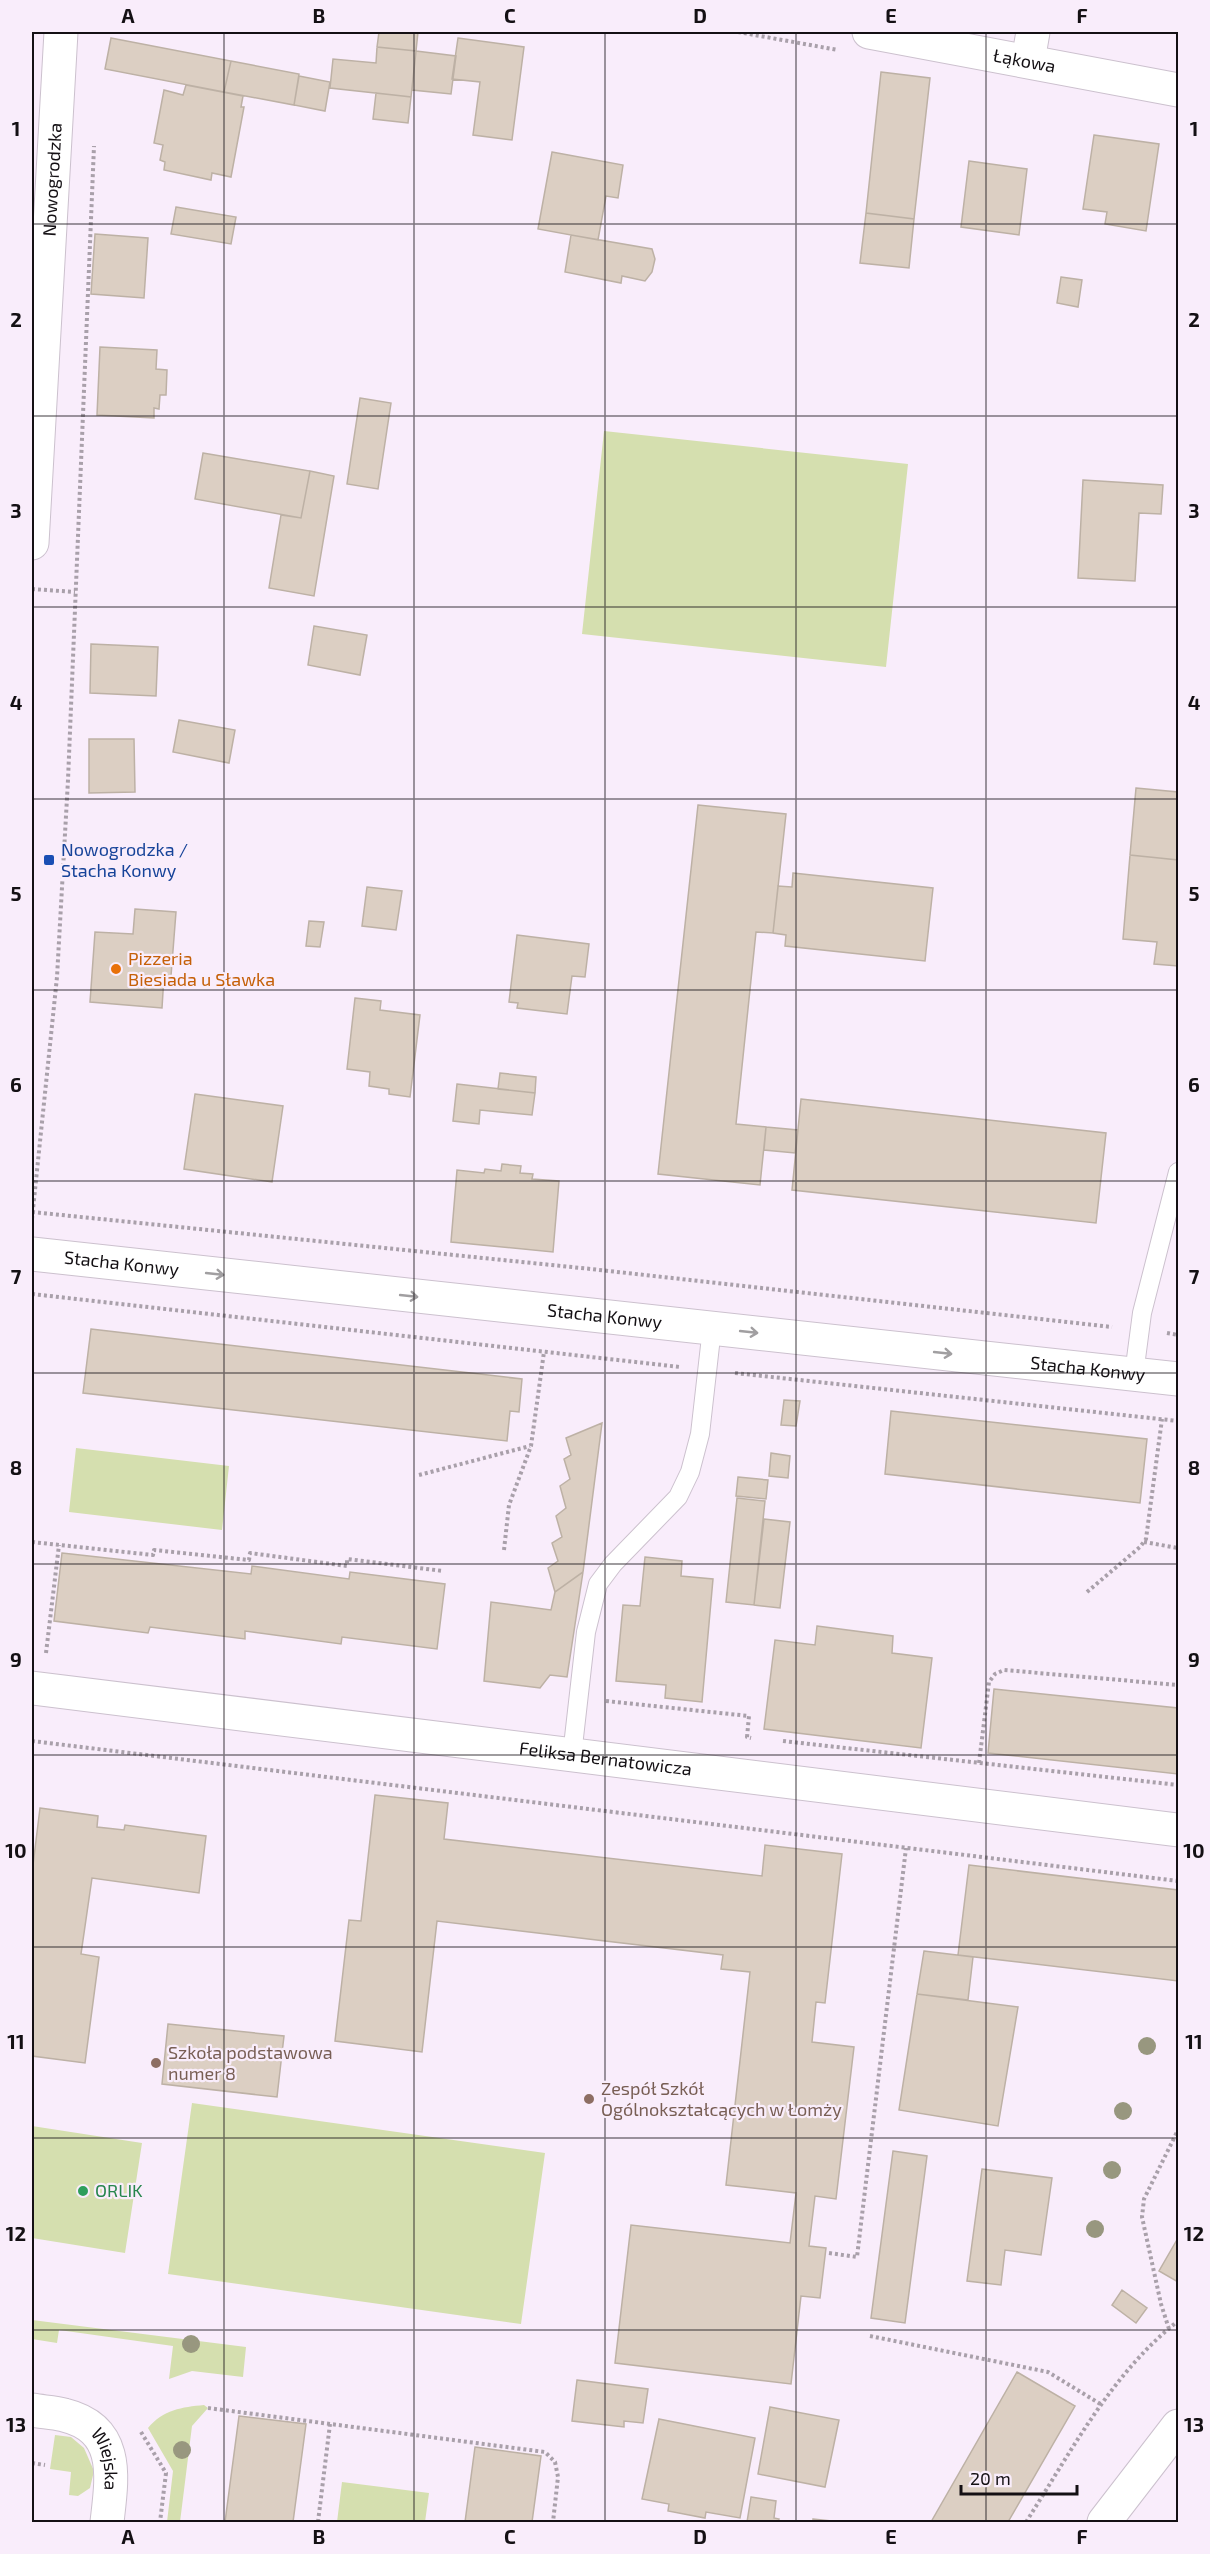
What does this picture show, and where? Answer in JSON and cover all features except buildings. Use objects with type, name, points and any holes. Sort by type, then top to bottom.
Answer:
[{"type":"street","name":"Nowogrodzka","points":[[32,543],[61,32]]},
{"type":"street","name":"Łąkowa","points":[[869,32],[1030,46],[1179,90]]},
{"type":"street","name":"Stacha Konwy","points":[[32,1254],[1179,1378]]},
{"type":"street","name":"Feliksa Bernatowicza","points":[[32,1688],[1179,1830]]},
{"type":"street","name":"Wiejska","points":[[32,2410],[65,2415],[88,2425],[101,2438],[110,2457],[112,2480],[107,2523]]},
{"type":"street","points":[[1104,2523],[1179,2426]]},
{"type":"lane","points":[[1134,1374],[1142,1313],[1179,1172]]},
{"type":"lane","points":[[572,1755],[586,1632],[598,1584],[613,1564],[678,1497],[690,1472],[700,1434],[712,1328]]},
{"type":"path","points":[[32,1224],[33,1189],[57,977],[68,780],[95,134]]},
{"type":"path","points":[[32,589],[75,592]]},
{"type":"path","points":[[32,1212],[591,1269],[1179,1335]]},
{"type":"path","points":[[32,1294],[1179,1421]]},
{"type":"path","points":[[504,1550],[509,1505],[531,1446],[544,1352]]},
{"type":"path","points":[[1087,1592],[1144,1542],[1148,1532],[1162,1419]]},
{"type":"path","points":[[419,1475],[531,1446]]},
{"type":"path","points":[[32,1542],[153,1555],[154,1550],[249,1560],[250,1553],[347,1566],[347,1559],[443,1571]]},
{"type":"path","points":[[1144,1542],[1179,1548]]},
{"type":"path","points":[[46,1653],[59,1545]]},
{"type":"path","points":[[978,1762],[989,1682],[995,1674],[1004,1670],[1179,1685]]},
{"type":"path","points":[[579,1698],[750,1716],[747,1737],[759,1738]]},
{"type":"path","points":[[32,1741],[1179,1881]]},
{"type":"path","points":[[782,1741],[1179,1785]]},
{"type":"path","points":[[829,2253],[857,2257],[906,1848]]},
{"type":"path","points":[[1169,2329],[1161,2304],[1142,2217],[1144,2199],[1179,2130]]},
{"type":"path","points":[[1026,2523],[1121,2377],[1179,2321]]},
{"type":"path","points":[[870,2336],[1048,2372],[1102,2405]]},
{"type":"path","points":[[208,2408],[545,2452],[555,2462],[558,2477],[553,2523]]},
{"type":"path","points":[[318,2523],[330,2424]]},
{"type":"path","points":[[32,2463],[45,2465]]},
{"type":"green space","points":[[604,431],[908,464],[886,667],[582,634]]},
{"type":"green space","points":[[76,1448],[229,1466],[222,1530],[69,1512]]},
{"type":"green space","points":[[192,2103],[545,2153],[521,2324],[168,2274]]},
{"type":"green space","name":"ORLIK","points":[[32,2126],[142,2143],[125,2253],[32,2238]]},
{"type":"green space","points":[[32,2320],[246,2347],[243,2377],[192,2371],[169,2379],[173,2346],[59,2330],[57,2343],[32,2339]]},
{"type":"green space","points":[[204,2405],[208,2408],[192,2426],[180,2522],[167,2522],[173,2471],[148,2428],[167,2413]]},
{"type":"green space","points":[[55,2435],[71,2437],[84,2448],[94,2471],[90,2488],[78,2496],[69,2495],[71,2472],[50,2469]]},
{"type":"green space","points":[[342,2482],[429,2493],[425,2522],[337,2522]]},
{"type":"place","name":"Nowogrodzka / Stacha Konwy","points":[[49,860]]},
{"type":"place","name":"Pizzeria Biesiada u Sławka","points":[[116,969]]},
{"type":"place","name":"Szkoła podstawowa numer 8","points":[[156,2063]]},
{"type":"place","name":"Zespół Szkół Ogólnokształcących w Łomży","points":[[589,2099]]},
{"type":"place","name":"ORLIK","points":[[83,2191]]}]
